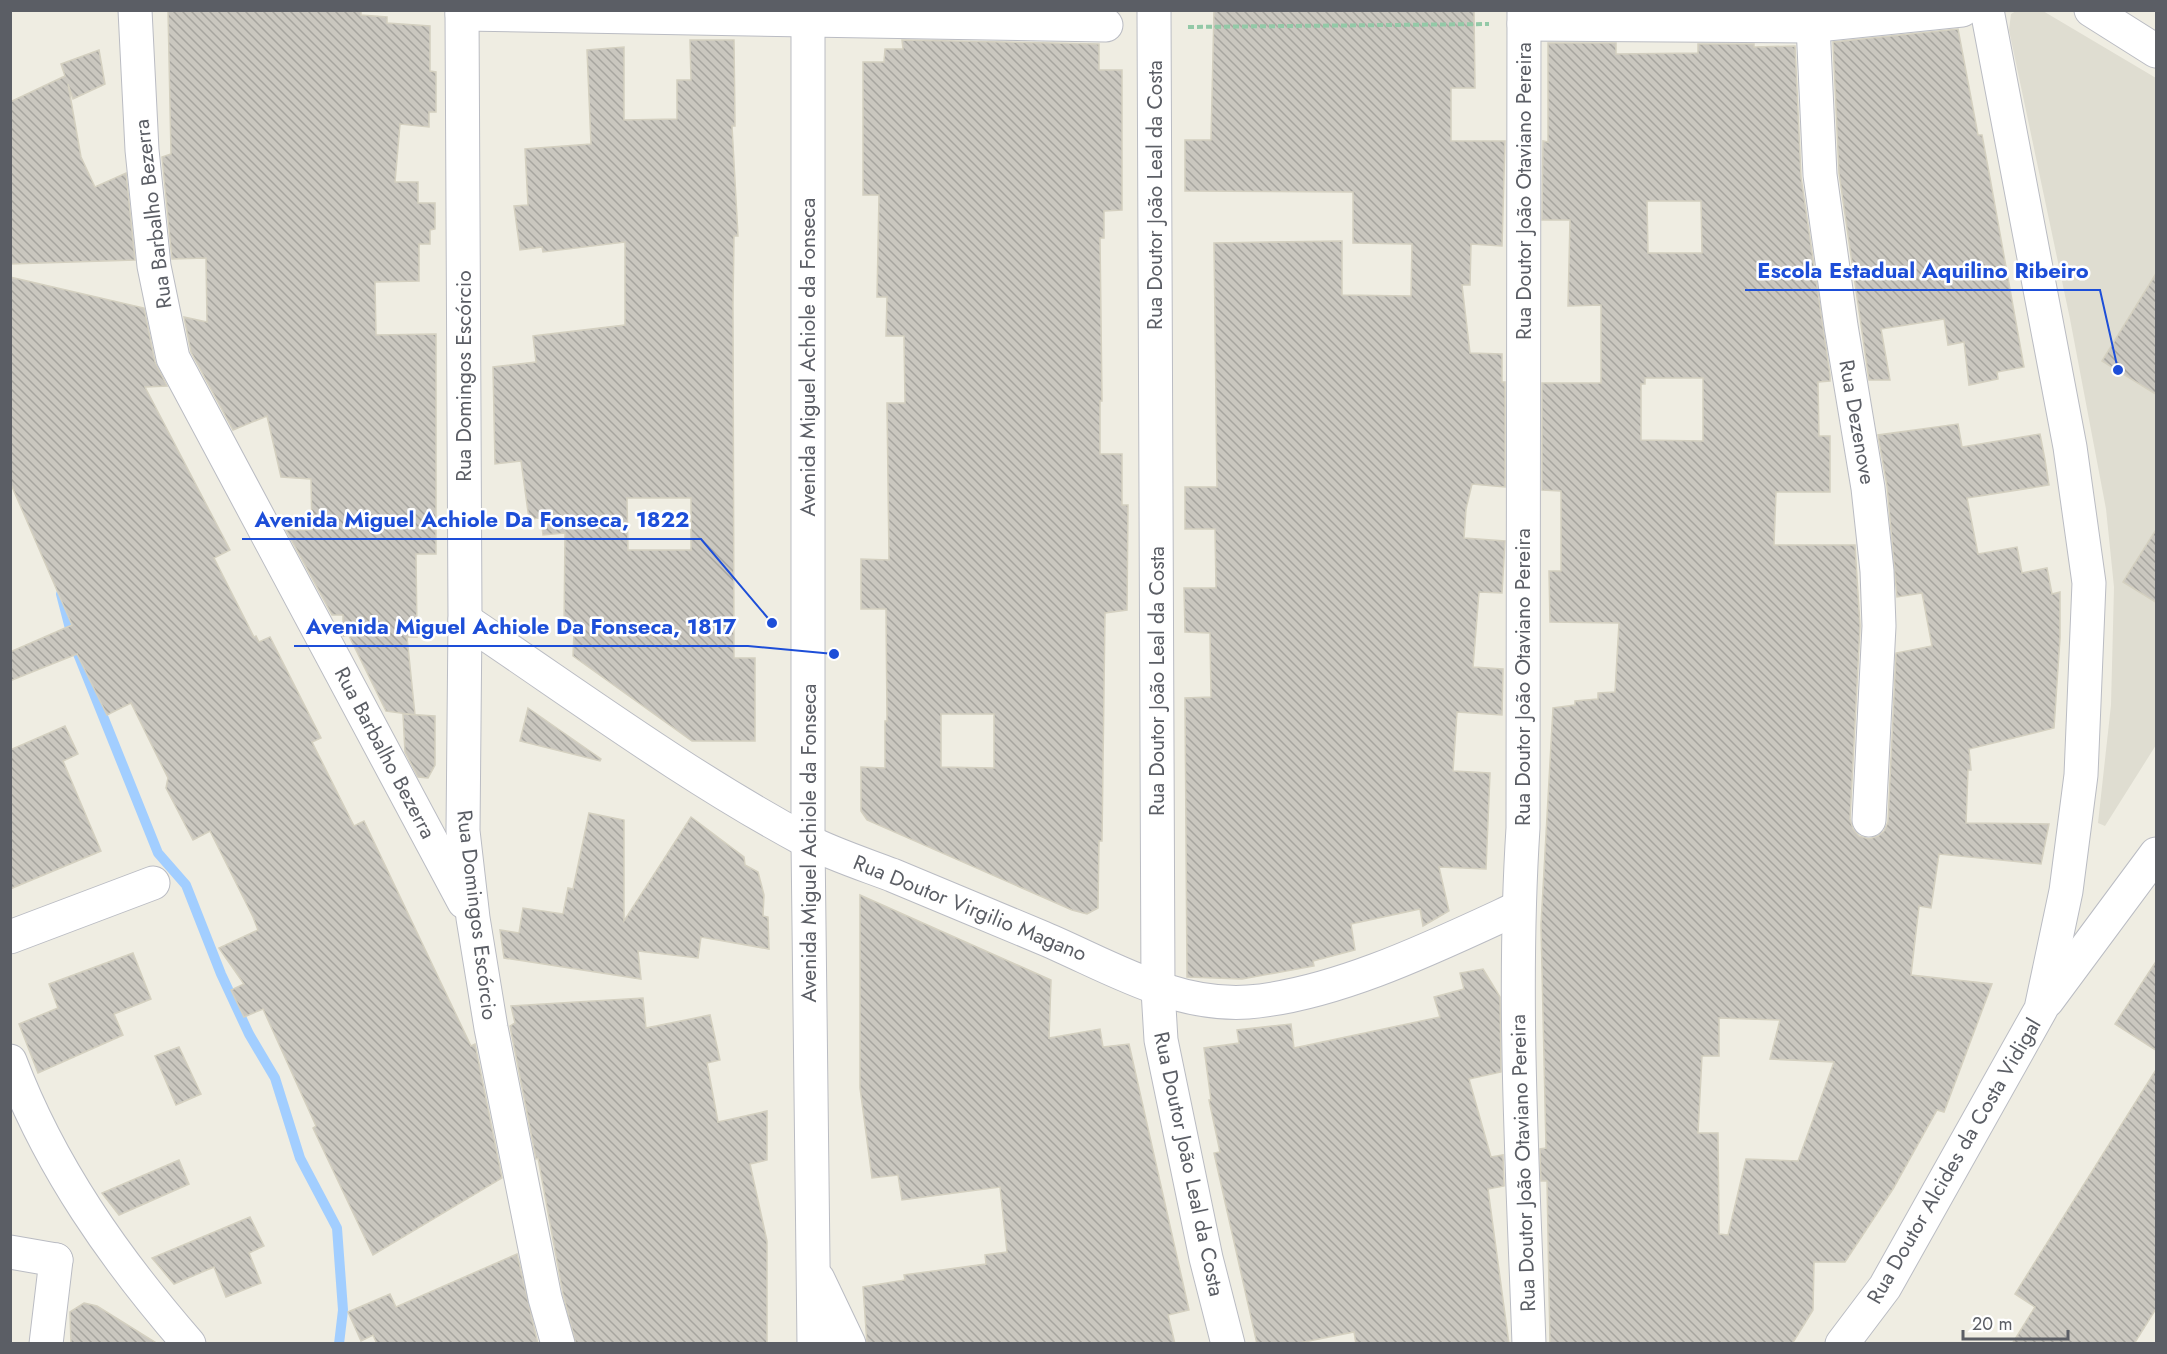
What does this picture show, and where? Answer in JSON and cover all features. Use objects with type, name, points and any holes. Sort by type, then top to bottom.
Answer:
[{"type":"street","name":"Rua Barbalho Bezerra","points":[[135,10],[142,150],[154,266],[173,358],[473,918]]},
{"type":"street","points":[[1524,17],[1813,25],[1962,10]]},
{"type":"street","name":"Rua Doutor Alcides da Costa Vidigal","points":[[1842,1344],[1885,1287],[2041,1009],[2066,891],[2081,775],[2089,583],[2070,447],[1987,10]]},
{"type":"street","points":[[2091,10],[2157,51]]},
{"type":"street","name":"Rua Domingos Escórcio","points":[[462,12],[465,620],[463,831],[473,918],[491,1028],[545,1298],[558,1344]]},
{"type":"street","points":[[462,12],[808,15],[1106,25]]},
{"type":"street","name":"Avenida Miguel Achiole da Fonseca","points":[[808,15],[808,842],[815,1272],[849,1344]]},
{"type":"street","name":"Rua Doutor João Leal da Costa","points":[[1154,17],[1158,990],[1164,1051],[1206,1258],[1228,1344]]},
{"type":"street","name":"Rua Doutor João Otaviano Pereira","points":[[1524,17],[1523,828],[1518,908],[1517,987],[1529,1344]]},
{"type":"street","name":"Rua Dezenove","points":[[1813,25],[1820,175],[1841,326],[1868,488],[1877,571],[1879,626],[1869,820]]},
{"type":"street","name":"Rua Doutor Virgilio Magano","points":[[465,620],[706,782],[808,842],[1109,966],[1158,990],[1211,1001],[1239,1001],[1301,993],[1442,943],[1518,908]]},
{"type":"street","points":[[2041,1009],[2157,854]]},
{"type":"street","points":[[10,937],[153,883]]},
{"type":"street","points":[[10,1061],[27,1107],[98,1231],[189,1344]]},
{"type":"street","points":[[10,1252],[56,1260],[98,1231]]},
{"type":"street","points":[[46,1344],[56,1260]]},
{"type":"street","points":[[814,1344],[815,1272]]},
{"type":"path","points":[[1154,17],[1174,27],[1524,17]]},
{"type":"shaded area","points":[[2016,11],[2043,11],[2156,78],[2156,745],[2105,826],[2098,823],[2111,705],[2114,587],[2106,509],[2070,319],[2009,30],[2011,14]]},
{"type":"building","points":[[168,10],[361,10],[361,15],[387,17],[387,23],[430,26],[430,71],[436,72],[436,112],[429,112],[429,127],[400,124],[395,182],[418,182],[418,203],[435,203],[435,229],[430,230],[430,244],[419,244],[419,281],[375,282],[376,335],[436,334],[436,554],[416,554],[417,637],[407,637],[415,715],[386,711],[349,636],[343,636],[343,615],[332,615],[286,530],[312,530],[311,479],[281,477],[267,416],[233,430],[191,352],[184,317],[207,322],[206,258],[172,259],[162,157],[171,154]]},
{"type":"building","points":[[1214,10],[1474,10],[1475,88],[1451,88],[1451,141],[1505,141],[1502,246],[1471,244],[1470,285],[1462,285],[1470,353],[1502,354],[1502,382],[1505,382],[1505,487],[1472,484],[1466,509],[1464,538],[1505,541],[1502,593],[1479,592],[1473,667],[1503,669],[1502,715],[1457,712],[1453,771],[1490,773],[1486,869],[1439,867],[1449,911],[1423,926],[1420,909],[1351,924],[1355,950],[1313,961],[1314,966],[1242,979],[1187,977],[1185,698],[1211,697],[1210,633],[1185,632],[1184,588],[1216,588],[1215,529],[1185,529],[1185,487],[1217,487],[1214,243],[1342,241],[1342,295],[1411,296],[1412,244],[1353,243],[1353,192],[1185,191],[1185,140],[1211,140]]},
{"type":"building","points":[[1958,29],[1978,135],[1982,135],[2024,367],[1997,372],[1998,379],[1969,385],[1964,342],[1948,345],[1944,319],[1881,329],[1890,380],[1869,380],[1839,173],[1833,42]]},
{"type":"building","points":[[690,40],[734,40],[735,126],[732,126],[738,236],[734,236],[733,305],[734,658],[755,658],[755,741],[692,741],[573,656],[574,632],[564,632],[565,533],[543,535],[541,518],[529,519],[521,461],[495,464],[493,367],[536,362],[533,336],[625,325],[625,242],[543,252],[542,247],[520,250],[514,206],[528,205],[525,149],[591,144],[587,50],[624,47],[624,120],[677,119],[677,80],[691,80]],"holes":[[[627,498],[691,498],[691,550],[628,550]]]},
{"type":"building","points":[[902,40],[1099,44],[1099,70],[1122,70],[1122,210],[1104,211],[1104,238],[1100,238],[1102,401],[1100,401],[1100,454],[1122,454],[1122,505],[1128,505],[1127,610],[1105,613],[1102,841],[1099,841],[1098,908],[1087,914],[1072,910],[867,820],[861,811],[861,767],[885,768],[885,721],[887,721],[886,609],[861,609],[861,559],[889,560],[887,403],[905,403],[904,336],[886,336],[887,297],[877,297],[879,195],[863,195],[863,62],[884,62],[885,49],[903,49]],"holes":[[[941,714],[994,714],[994,768],[941,767]]]},
{"type":"building","points":[[1548,43],[1616,43],[1616,54],[1698,53],[1698,44],[1754,44],[1754,47],[1795,46],[1801,177],[1830,375],[1830,381],[1818,382],[1819,436],[1830,436],[1830,492],[1776,492],[1774,545],[1855,545],[1860,626],[1850,819],[1853,829],[1859,836],[1869,839],[1878,836],[1884,831],[1888,822],[1896,653],[1932,646],[1922,593],[1897,597],[1887,486],[1878,435],[1958,424],[1962,447],[2040,434],[2049,485],[1967,498],[1978,554],[2017,547],[2022,573],[2047,568],[2052,594],[2060,592],[2060,638],[2054,728],[1969,749],[1971,770],[1968,770],[1966,823],[2049,824],[2041,864],[1939,854],[1931,908],[1919,906],[1911,975],[1992,984],[1944,1112],[1937,1110],[1893,1189],[1845,1262],[1814,1262],[1813,1310],[1792,1344],[1550,1344],[1547,1181],[1541,1181],[1540,1149],[1546,1148],[1541,925],[1553,708],[1575,705],[1575,701],[1598,699],[1598,693],[1615,692],[1619,623],[1550,622],[1549,571],[1561,571],[1561,491],[1542,490],[1542,383],[1601,383],[1601,305],[1568,306],[1570,220],[1542,220],[1543,141],[1548,142]],"holes":[[[1647,201],[1701,201],[1702,253],[1648,253]],[[1645,378],[1703,378],[1703,441],[1641,440],[1641,384],[1645,384]],[[1719,1018],[1780,1020],[1770,1059],[1834,1062],[1798,1161],[1746,1159],[1728,1235],[1719,1234],[1718,1133],[1698,1133],[1702,1056],[1719,1056]]]},
{"type":"building","points":[[99,50],[105,84],[73,99],[68,84],[81,157],[95,187],[126,173],[135,260],[10,264],[10,102],[65,76],[61,64]]},
{"type":"building","points":[[2157,272],[2157,395],[2102,361]]},
{"type":"building","points":[[10,277],[144,308],[155,362],[167,386],[145,387],[230,550],[214,558],[254,637],[256,636],[259,642],[270,637],[321,738],[312,742],[354,826],[364,821],[471,1046],[475,1044],[502,1178],[373,1255],[313,1128],[316,1126],[263,1009],[244,1017],[231,990],[244,984],[219,948],[258,930],[253,917],[210,831],[193,840],[166,788],[168,778],[131,703],[107,715],[77,654],[10,681],[10,652],[72,625],[10,482]]},
{"type":"building","points":[[2157,528],[2157,603],[2123,582]]},
{"type":"building","points":[[528,708],[601,759],[600,761],[520,741]]},
{"type":"building","points":[[403,714],[435,716],[435,765],[428,778],[418,777],[405,752]]},
{"type":"building","points":[[65,726],[78,754],[63,761],[101,851],[10,889],[10,750]]},
{"type":"building","points":[[589,813],[624,820],[624,921],[691,817],[744,857],[745,865],[758,872],[764,895],[763,916],[768,917],[769,949],[701,937],[698,958],[638,951],[641,979],[504,958],[500,930],[519,933],[523,908],[563,914],[568,888],[573,889]]},
{"type":"building","points":[[860,895],[1051,980],[1049,1038],[1100,1029],[1103,1047],[1129,1044],[1189,1310],[1168,1315],[1175,1344],[867,1344],[863,1287],[905,1280],[904,1275],[986,1264],[985,1255],[1007,1252],[1000,1187],[902,1200],[898,1175],[872,1178],[860,1088]]},
{"type":"building","points":[[133,953],[151,999],[114,1014],[123,1035],[38,1073],[19,1024],[58,1008],[49,984]]},
{"type":"building","points":[[2157,960],[2157,1051],[2115,1024]]},
{"type":"building","points":[[1483,969],[1500,997],[1501,1072],[1469,1079],[1491,1157],[1503,1155],[1504,1186],[1488,1189],[1509,1344],[1356,1344],[1354,1332],[1294,1344],[1257,1344],[1214,1153],[1220,1152],[1209,1100],[1211,1100],[1204,1048],[1239,1043],[1237,1030],[1291,1024],[1294,1048],[1440,1017],[1434,997],[1464,989],[1460,973]]},
{"type":"building","points":[[643,998],[646,1028],[710,1015],[720,1060],[707,1063],[718,1122],[767,1111],[767,1160],[750,1164],[767,1241],[767,1344],[576,1344],[563,1294],[538,1158],[536,1159],[510,1026],[515,1023],[511,1006]]},
{"type":"building","points":[[179,1047],[201,1094],[176,1105],[155,1056]]},
{"type":"building","points":[[2157,1068],[2157,1307],[2134,1344],[2012,1344],[2035,1307],[2015,1294]]},
{"type":"building","points":[[179,1160],[189,1184],[119,1215],[102,1193]]},
{"type":"building","points":[[250,1217],[264,1246],[249,1253],[261,1283],[226,1297],[214,1267],[174,1284],[152,1258]]},
{"type":"building","points":[[517,1254],[538,1344],[377,1344],[373,1335],[361,1341],[348,1312],[390,1294],[396,1307]]},
{"type":"building","points":[[84,1303],[97,1306],[158,1344],[71,1344],[70,1312]]},
{"type":"waterway","points":[[61,594],[74,644],[158,853],[186,885],[221,974],[249,1034],[275,1078],[300,1158],[337,1228],[343,1310],[339,1344]]},
{"type":"place","name":"Escola Estadual Aquilino Ribeiro","points":[[2118,370]]},
{"type":"place","name":"Avenida Miguel Achiole Da Fonseca, 1822","points":[[772,623]]},
{"type":"place","name":"Avenida Miguel Achiole Da Fonseca, 1817","points":[[834,654]]}]
